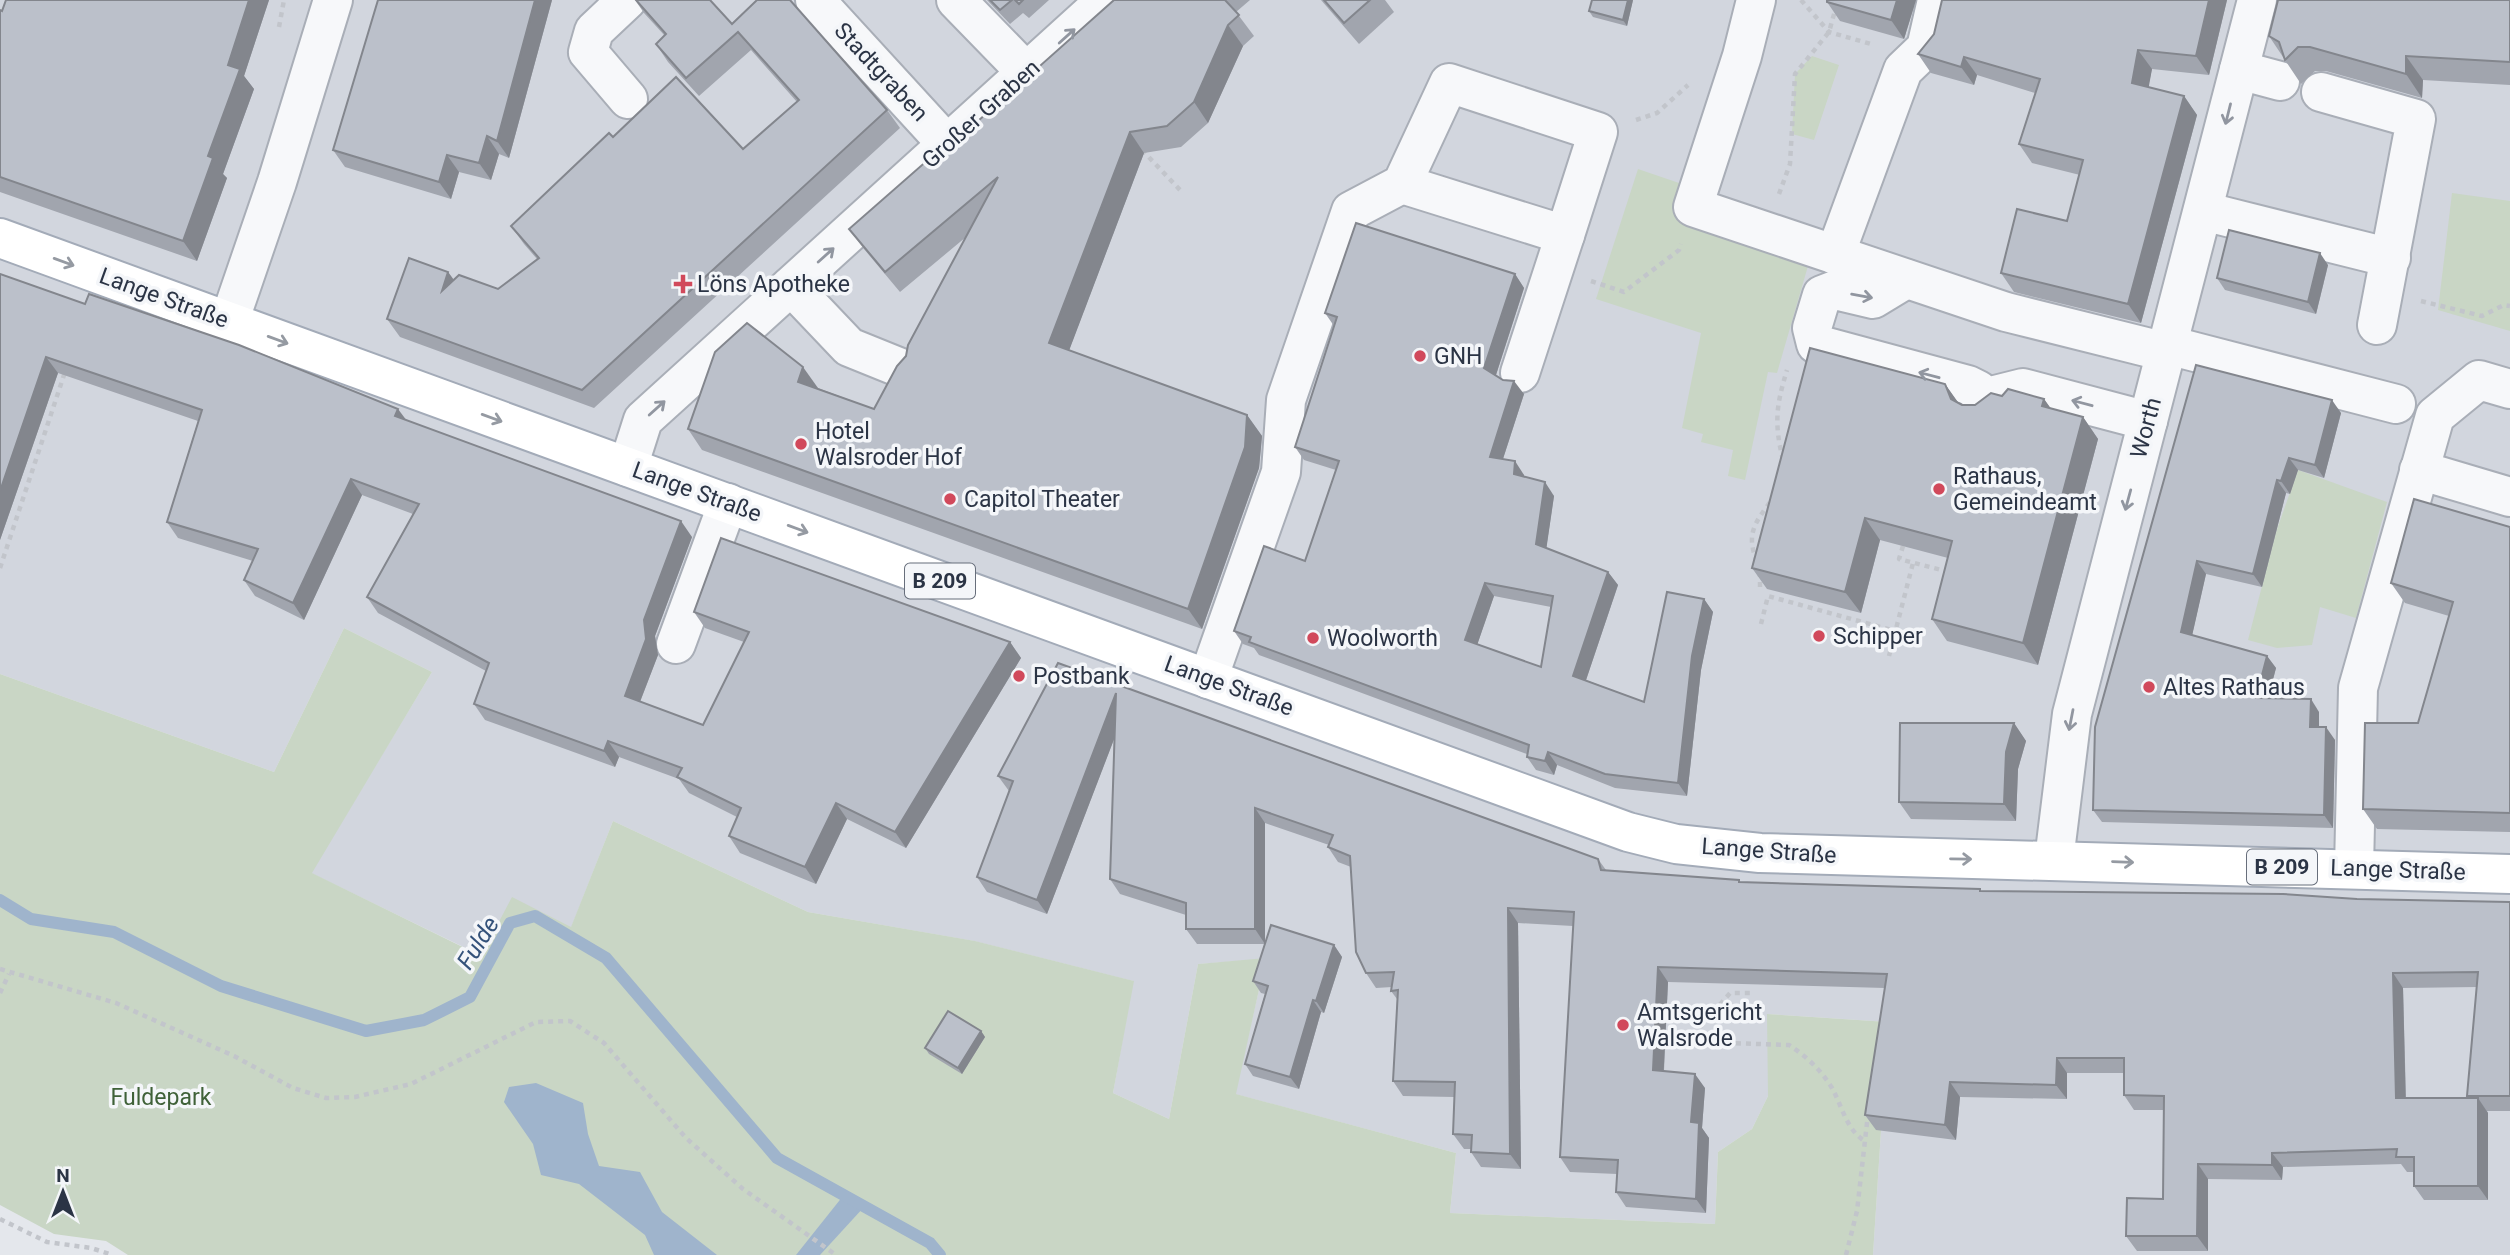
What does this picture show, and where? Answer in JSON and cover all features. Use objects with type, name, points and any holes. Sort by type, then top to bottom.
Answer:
[{"type":"main road","name":"Lange Straße","points":[[0,238],[1628,832],[1676,844],[1759,853],[2510,874]]},
{"type":"street","points":[[229,322],[277,182],[333,0]]},
{"type":"street","points":[[627,0],[594,30],[589,52],[628,99]]},
{"type":"street","name":"Stadtgraben","points":[[815,0],[947,144]]},
{"type":"street","points":[[956,0],[1026,72]]},
{"type":"street","name":"Großer Graben","points":[[628,467],[643,420],[1106,0]]},
{"type":"street","points":[[1756,0],[1742,56],[1693,207],[2006,312],[2396,404]]},
{"type":"street","points":[[1835,255],[1903,70],[1926,48],[1937,0]]},
{"type":"street","name":"Worth","points":[[2054,860],[2071,714],[2257,0]]},
{"type":"street","points":[[2239,70],[2280,81]]},
{"type":"street","points":[[1208,679],[1281,472],[1286,400],[1351,211],[1402,184],[1449,83],[1598,132],[1520,373]]},
{"type":"street","points":[[2321,92],[2416,119],[2392,258],[2377,325]]},
{"type":"street","points":[[1402,184],[1565,235]]},
{"type":"street","points":[[2203,211],[2392,258]]},
{"type":"street","points":[[1906,279],[1873,299],[1835,290],[1822,295],[1812,328],[1816,344],[1968,385],[1978,390],[1983,406],[1995,395],[2023,388],[2148,421]]},
{"type":"street","points":[[791,286],[849,347],[901,368]]},
{"type":"street","points":[[2354,869],[2358,688],[2435,416],[2479,380],[2510,389]]},
{"type":"street","points":[[2419,470],[2510,497]]},
{"type":"street","points":[[676,644],[728,503]]},
{"type":"path","points":[[278,35],[284,0]]},
{"type":"path","points":[[1801,0],[1829,32]]},
{"type":"path","points":[[1765,231],[1790,164],[1795,75],[1829,32],[1838,0]]},
{"type":"path","points":[[1598,132],[1657,113],[1687,86],[1693,76]]},
{"type":"path","points":[[1136,144],[1182,192]]},
{"type":"path","points":[[1596,283],[1624,292],[1679,250],[1693,207]]},
{"type":"path","points":[[2439,306],[2482,316],[2504,305],[2510,306]]},
{"type":"path","points":[[0,568],[68,363]]},
{"type":"path","points":[[1782,470],[1775,413],[1783,384]]},
{"type":"path","points":[[1760,587],[1759,568],[1752,550],[1752,532],[1755,521],[1776,494]]},
{"type":"path","points":[[1903,546],[1899,559],[1950,572],[1953,559]]},
{"type":"path","points":[[1889,656],[1913,562]]},
{"type":"path","points":[[1761,624],[1768,596],[1895,631]]},
{"type":"path","points":[[0,969],[9,974],[116,1003],[234,1056],[293,1088],[326,1098],[355,1097],[411,1084],[536,1022],[570,1021],[604,1043],[686,1138],[743,1189],[834,1253]]},
{"type":"path","points":[[0,993],[9,974]]},
{"type":"path","points":[[1687,1042],[1730,993],[1754,993]]},
{"type":"path","points":[[1666,1041],[1789,1045],[1804,1055],[1832,1088],[1853,1133],[1863,1140]]},
{"type":"path","points":[[1846,1255],[1857,1211],[1863,1140],[1870,1101]]},
{"type":"path","points":[[0,1219],[47,1242],[91,1248],[113,1255]]},
{"type":"shaded area","points":[[0,0],[2510,0],[2510,1255],[1873,1255],[1888,1022],[1768,1014],[1768,1096],[1752,1129],[1718,1152],[1715,1224],[1450,1213],[1456,1153],[1235,1094],[1266,959],[1198,964],[1169,1119],[1113,1093],[1133,981],[974,941],[808,912],[613,821],[571,928],[482,956],[311,873],[432,672],[344,628],[274,772],[0,674]]},
{"type":"green space","points":[[1812,56],[1839,65],[1814,140],[1792,134],[1795,74]]},
{"type":"green space","points":[[1638,169],[1682,184],[1673,212],[1810,259],[1777,373],[1768,372],[1745,480],[1728,476],[1733,450],[1701,442],[1703,434],[1682,428],[1701,333],[1596,299]]},
{"type":"green space","points":[[2452,193],[2510,201],[2510,331],[2438,310]]},
{"type":"green space","points":[[2298,470],[2387,502],[2356,618],[2320,607],[2312,645],[2277,648],[2248,640],[2276,532]]},
{"type":"green space","name":"Fuldepark","points":[[344,628],[432,672],[312,873],[481,956],[512,897],[571,927],[613,821],[808,912],[975,941],[1134,981],[1113,1093],[1169,1119],[1198,964],[1266,958],[1236,1094],[1456,1153],[1450,1213],[1715,1224],[1718,1152],[1752,1129],[1768,1096],[1767,1014],[1888,1022],[1873,1255],[128,1255],[106,1241],[54,1234],[0,1205],[0,674],[274,772]]},
{"type":"water","points":[[536,1083],[583,1103],[588,1134],[599,1166],[640,1172],[662,1212],[717,1255],[654,1255],[645,1235],[579,1184],[541,1175],[533,1144],[504,1102],[509,1087]]},
{"type":"water","points":[[843,1196],[864,1207],[820,1255],[796,1255]]},
{"type":"building","points":[[6,0],[249,0],[228,65],[240,69],[208,156],[213,158],[183,241],[0,177],[0,10],[2,11]]},
{"type":"building","points":[[378,0],[535,0],[497,141],[487,136],[479,163],[447,155],[439,182],[333,150]]},
{"type":"building","points":[[636,0],[710,0],[732,24],[757,0],[790,0],[887,110],[582,390],[387,319],[409,258],[448,272],[442,291],[459,275],[498,289],[539,258],[511,226],[609,133],[613,137],[676,77],[743,149],[799,100],[738,32],[686,78],[656,44],[666,34]]},
{"type":"building","points":[[990,0],[1012,0],[1000,10]]},
{"type":"building","points":[[1114,0],[1225,0],[1239,15],[1228,25],[1194,102],[1167,126],[1130,132],[1049,343],[1247,415],[1245,447],[1188,609],[688,429],[715,352],[747,323],[803,367],[798,382],[874,409],[897,366],[906,356],[908,345],[998,177],[885,272],[849,229],[938,151],[941,154]]},
{"type":"building","points":[[1324,0],[1370,0],[1344,23]]},
{"type":"building","points":[[1592,0],[1628,0],[1623,20],[1589,11]]},
{"type":"building","points":[[1827,0],[1897,0],[1891,20]]},
{"type":"building","points":[[1942,0],[2209,0],[2196,56],[2138,50],[2132,83],[2184,96],[2128,304],[2001,273],[2017,209],[2067,221],[2083,160],[2019,144],[2040,79],[1964,57],[1961,67],[1918,54],[1934,34]]},
{"type":"building","points":[[2278,0],[2510,0],[2510,62],[2406,56],[2406,74],[2310,47],[2298,47],[2285,60],[2279,42],[2269,36]]},
{"type":"building","points":[[1356,223],[1515,274],[1484,368],[1503,380],[1514,381],[1490,457],[1515,461],[1514,474],[1545,482],[1536,544],[1608,572],[1573,676],[1644,702],[1667,592],[1704,599],[1692,656],[1678,783],[1605,774],[1548,752],[1545,761],[1527,757],[1529,745],[1249,642],[1251,637],[1234,631],[1264,546],[1305,561],[1339,461],[1295,447],[1337,317],[1325,313]],"holes":[[[1485,583],[1553,596],[1541,667],[1465,640]]]},
{"type":"building","points":[[2229,230],[2320,253],[2308,302],[2217,278]]},
{"type":"building","points":[[0,274],[85,304],[89,294],[239,345],[398,409],[395,416],[681,521],[644,620],[646,639],[625,696],[703,725],[749,632],[694,612],[721,538],[1010,642],[895,832],[836,803],[805,867],[729,836],[741,808],[677,777],[682,768],[608,741],[604,751],[474,704],[489,663],[367,597],[419,504],[351,479],[293,603],[244,580],[258,549],[167,522],[202,410],[46,357],[0,491]]},
{"type":"building","name":"Rathaus, Gemeindeamt","points":[[1810,348],[1945,384],[1951,399],[1962,405],[1975,405],[1991,393],[2002,396],[2008,389],[2044,399],[2042,406],[2083,417],[2023,643],[1932,619],[1952,541],[1865,518],[1845,592],[1752,568]]},
{"type":"building","points":[[2196,365],[2332,400],[2315,465],[2289,458],[2281,481],[2277,480],[2253,574],[2197,561],[2181,632],[2267,656],[2256,698],[2311,699],[2310,727],[2326,727],[2324,815],[2093,810],[2095,727]]},
{"type":"building","points":[[2414,499],[2510,527],[2510,813],[2363,809],[2365,723],[2418,723],[2453,602],[2391,583]]},
{"type":"building","points":[[1058,663],[1598,859],[1601,870],[1739,882],[1980,891],[2283,894],[2357,899],[2510,902],[2510,1096],[2467,1096],[2478,972],[2393,973],[2396,1098],[2478,1098],[2478,1186],[2414,1186],[2414,1157],[2396,1157],[2397,1149],[2272,1153],[2272,1165],[2198,1164],[2197,1236],[2126,1236],[2127,1198],[2163,1199],[2164,1096],[2124,1095],[2124,1058],[2057,1058],[2056,1085],[1950,1082],[1945,1125],[1865,1115],[1887,974],[1658,967],[1653,1070],[1695,1074],[1691,1122],[1699,1123],[1696,1199],[1616,1192],[1618,1160],[1560,1157],[1574,912],[1508,908],[1510,1154],[1471,1152],[1472,1135],[1453,1134],[1455,1082],[1393,1081],[1398,990],[1391,991],[1394,972],[1366,973],[1356,952],[1350,856],[1328,847],[1333,835],[1255,808],[1255,929],[1186,929],[1186,903],[1110,879],[1116,693],[1037,900],[977,877],[1013,781],[998,776]]},
{"type":"building","points":[[1900,723],[2014,723],[2006,752],[2004,804],[1899,802]]},
{"type":"building","points":[[1271,925],[1334,945],[1316,1001],[1313,1000],[1290,1077],[1245,1064],[1268,986],[1253,981]]},
{"type":"building","points":[[948,1011],[981,1031],[958,1068],[925,1048]]},
{"type":"waterway","name":"Fulde","points":[[0,900],[31,919],[114,932],[221,986],[366,1031],[424,1020],[470,997],[510,923],[535,916],[606,958],[777,1158],[930,1243],[940,1255]]},
{"type":"place","name":"Löns Apotheke","points":[[683,284]]},
{"type":"place","name":"GNH","points":[[1420,356]]},
{"type":"place","name":"Hotel Walsroder Hof","points":[[801,444]]},
{"type":"place","name":"Rathaus, Gemeindeamt","points":[[1939,489]]},
{"type":"place","name":"Capitol Theater","points":[[950,499]]},
{"type":"place","name":"Schipper","points":[[1819,636]]},
{"type":"place","name":"Woolworth","points":[[1313,638]]},
{"type":"place","name":"Postbank","points":[[1019,676]]},
{"type":"place","name":"Altes Rathaus","points":[[2149,687]]},
{"type":"place","name":"Amtsgericht Walsrode","points":[[1623,1025]]}]
